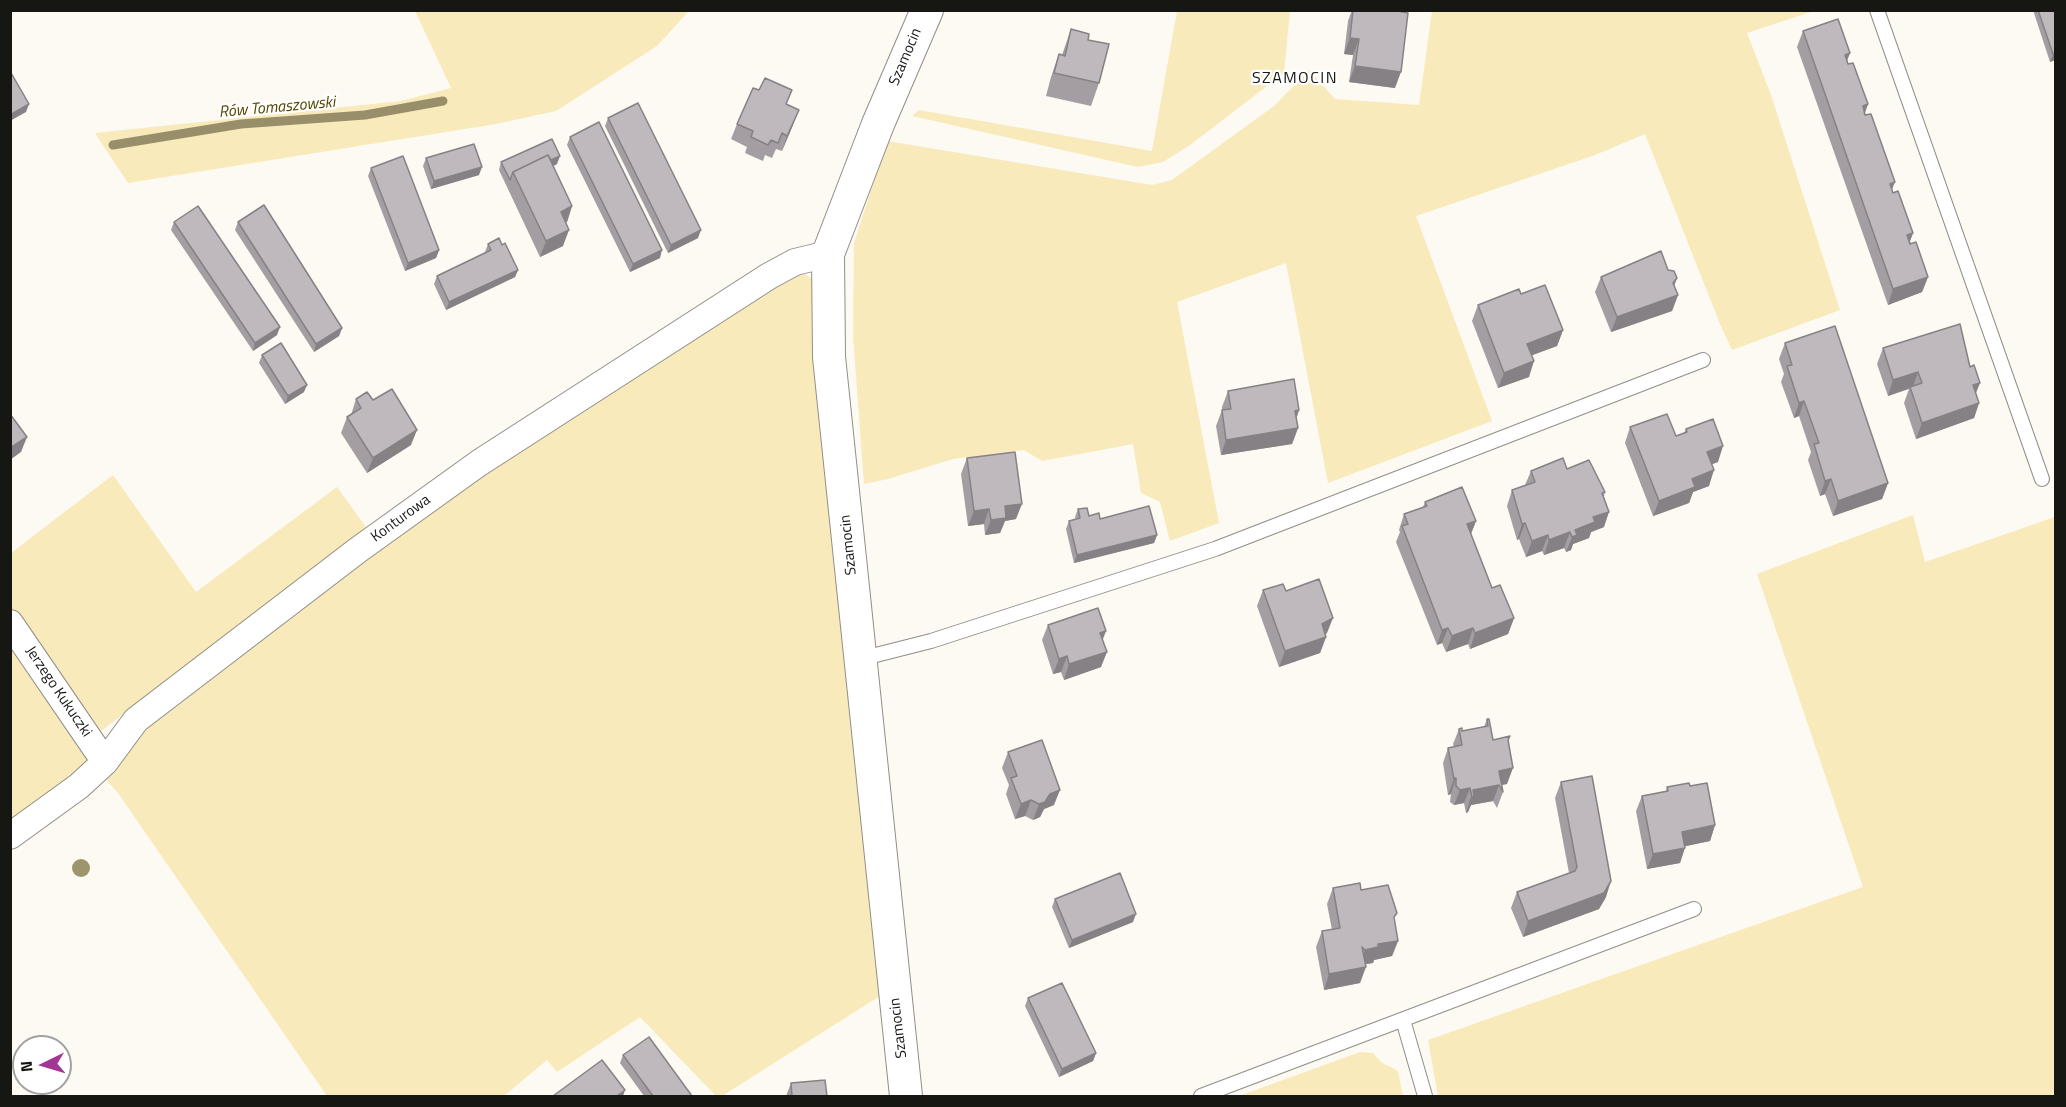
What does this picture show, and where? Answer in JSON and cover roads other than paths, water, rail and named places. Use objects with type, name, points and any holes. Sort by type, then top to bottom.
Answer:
[{"type":"street","name":"Szamocin","points":[[906,1096],[829,357],[828,254],[878,124],[927,10]]},
{"type":"street","name":"Konturowa","points":[[10,836],[79,786],[105,762],[136,720],[358,550],[479,463],[769,276],[795,262],[828,254]]},
{"type":"street","name":"Jerzego Kukuczki","points":[[10,623],[105,762]]},
{"type":"lane","points":[[1877,10],[2043,479]]},
{"type":"lane","points":[[860,658],[931,641],[1215,549],[1703,360]]},
{"type":"lane","points":[[1201,1096],[1694,909]]},
{"type":"lane","points":[[1403,1020],[1425,1096]]},
{"type":"waterway","name":"Rów Tomaszowski","points":[[113,145],[241,124],[365,115],[443,101]]},
{"type":"district","name":"SZAMOCIN","points":[[1295,79]]}]
